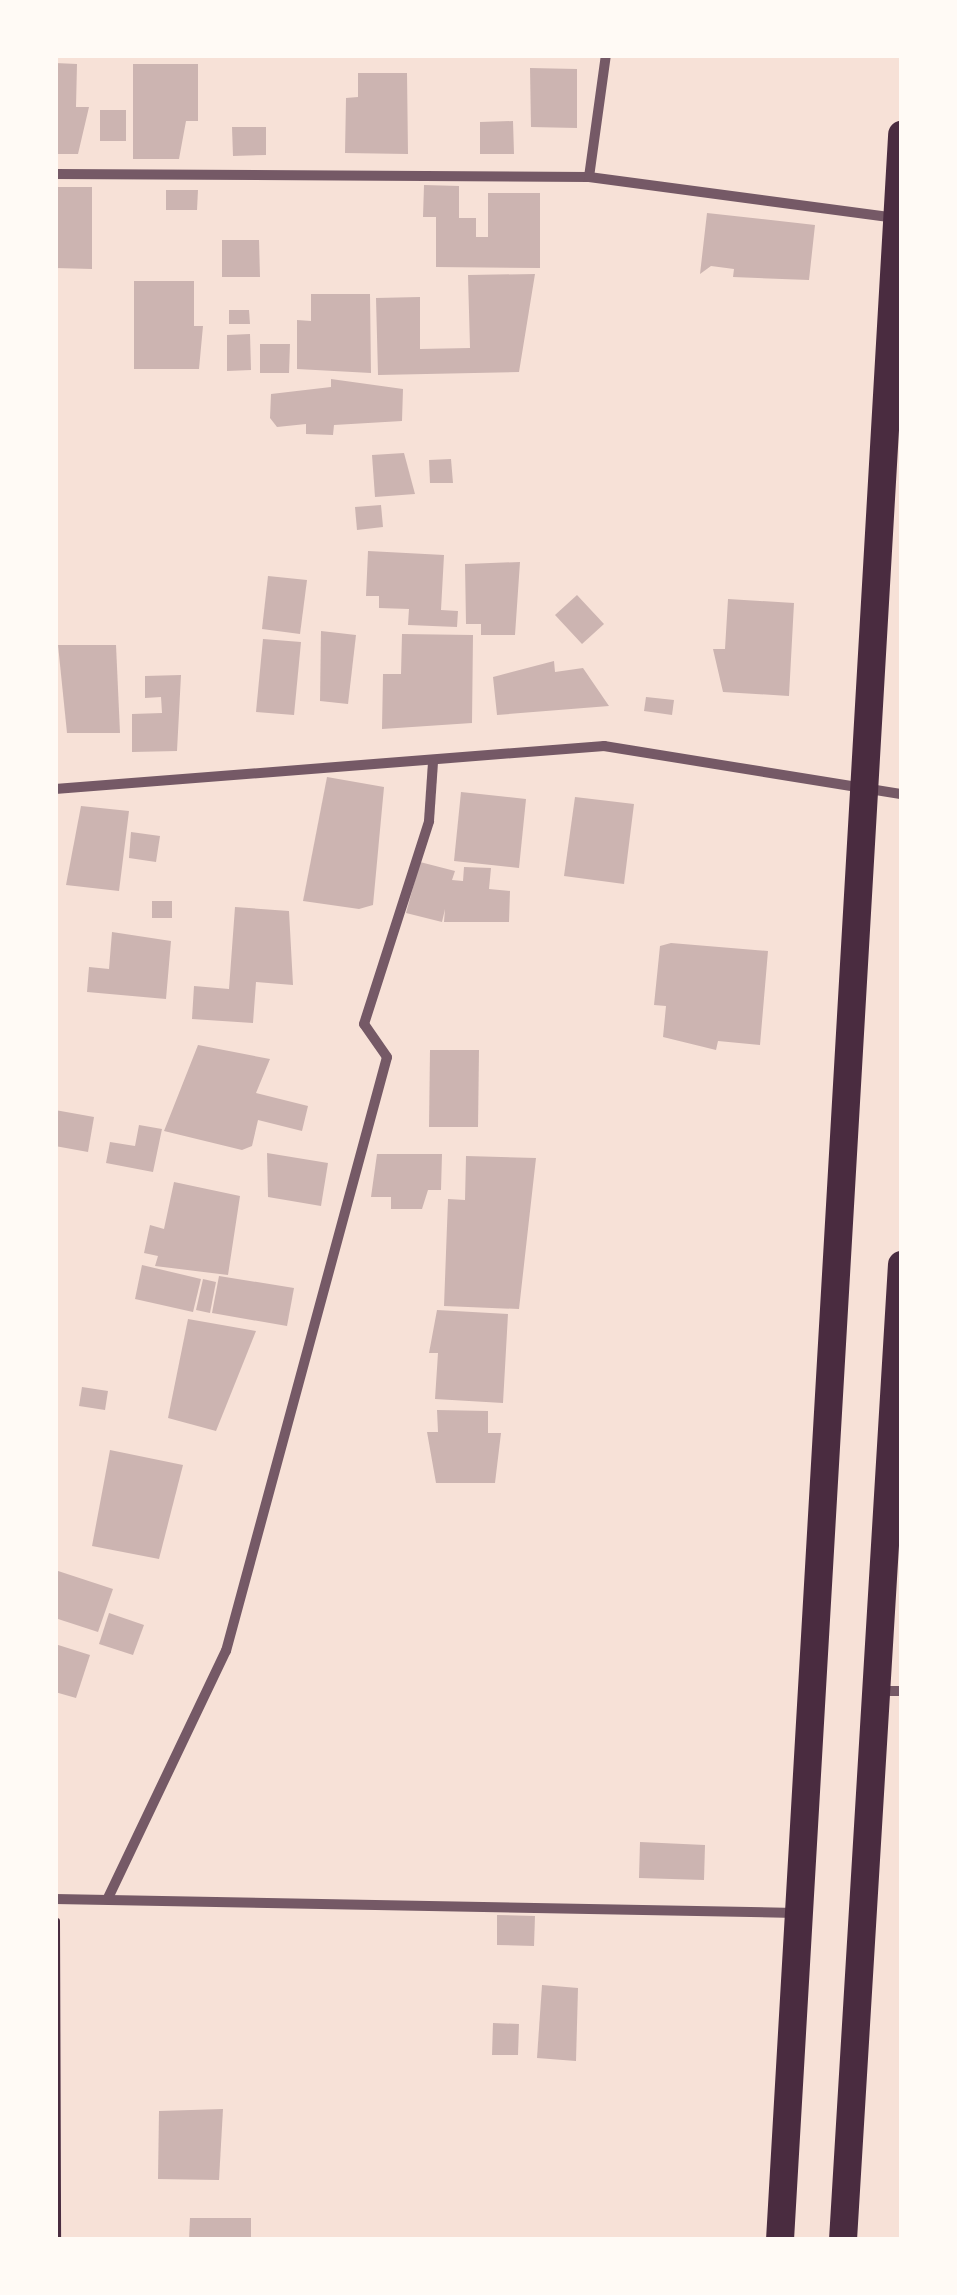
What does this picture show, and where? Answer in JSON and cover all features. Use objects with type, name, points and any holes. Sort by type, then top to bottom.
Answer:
[{"type":"highway","points":[[780,2240],[902,135]]},
{"type":"highway","points":[[844,2240],[902,1265]]},
{"type":"street","points":[[588,178],[606,55]]},
{"type":"street","points":[[55,174],[588,178],[897,218]]},
{"type":"street","points":[[55,789],[642,748],[902,794]]},
{"type":"street","points":[[108,1898],[226,1651],[387,1056],[364,1024],[429,821],[433,763]]},
{"type":"street","points":[[874,1691],[902,1691]]},
{"type":"street","points":[[56,1900],[796,1913]]},
{"type":"path","points":[[56,1900],[58,2240]]},
{"type":"building","points":[[55,63],[77,64],[76,107],[89,107],[78,154],[55,154]]},
{"type":"building","points":[[133,64],[198,64],[198,121],[186,121],[179,159],[133,159]]},
{"type":"building","points":[[530,68],[577,69],[577,128],[531,127]]},
{"type":"building","points":[[358,73],[407,73],[408,154],[345,153],[346,98],[358,97]]},
{"type":"building","points":[[100,110],[126,110],[126,141],[100,141]]},
{"type":"building","points":[[513,121],[514,154],[480,154],[480,122]]},
{"type":"building","points":[[232,127],[266,127],[266,155],[233,156]]},
{"type":"building","points":[[424,185],[459,186],[459,218],[476,218],[476,237],[488,237],[488,193],[540,193],[540,268],[436,267],[436,217],[423,217]]},
{"type":"building","points":[[55,187],[92,187],[92,269],[55,268]]},
{"type":"building","points":[[166,190],[198,190],[197,210],[166,210]]},
{"type":"building","points":[[707,213],[815,225],[809,280],[733,277],[734,269],[711,266],[700,274]]},
{"type":"building","points":[[222,240],[259,240],[260,277],[222,277]]},
{"type":"building","points":[[535,274],[519,372],[378,375],[376,298],[420,297],[420,349],[470,348],[468,275]]},
{"type":"building","points":[[134,281],[194,281],[194,326],[203,326],[199,369],[134,369]]},
{"type":"building","points":[[311,294],[370,294],[371,373],[297,369],[297,320],[311,321]]},
{"type":"building","points":[[229,310],[249,310],[250,324],[229,324]]},
{"type":"building","points":[[250,334],[251,370],[227,371],[227,335]]},
{"type":"building","points":[[260,344],[290,344],[289,373],[260,373]]},
{"type":"building","points":[[331,379],[403,389],[402,421],[334,425],[333,435],[306,434],[306,424],[277,427],[270,418],[271,394],[331,387]]},
{"type":"building","points":[[404,453],[415,494],[375,497],[372,455]]},
{"type":"building","points":[[451,459],[453,483],[430,483],[429,460]]},
{"type":"building","points":[[381,505],[383,527],[357,530],[355,507]]},
{"type":"building","points":[[368,551],[444,555],[441,610],[458,611],[457,627],[408,625],[409,609],[379,608],[379,596],[366,596]]},
{"type":"building","points":[[520,562],[515,635],[481,635],[481,624],[466,624],[465,564]]},
{"type":"building","points":[[268,576],[307,580],[300,634],[262,629]]},
{"type":"building","points":[[577,595],[604,624],[582,644],[555,615]]},
{"type":"building","points":[[728,599],[794,603],[789,696],[723,692],[713,649],[725,649]]},
{"type":"building","points":[[321,631],[356,635],[348,704],[320,701]]},
{"type":"building","points":[[402,634],[473,635],[472,723],[382,729],[383,674],[401,674]]},
{"type":"building","points":[[263,639],[301,642],[294,715],[256,712]]},
{"type":"building","points":[[58,645],[116,645],[120,733],[67,733]]},
{"type":"building","points":[[554,661],[555,672],[583,668],[609,706],[497,715],[493,677]]},
{"type":"building","points":[[181,675],[177,751],[132,752],[132,714],[162,713],[161,697],[145,698],[145,676]]},
{"type":"building","points":[[646,697],[674,700],[672,715],[644,711]]},
{"type":"building","points":[[327,777],[384,787],[373,905],[359,909],[303,901]]},
{"type":"building","points":[[461,792],[526,799],[519,868],[454,861]]},
{"type":"building","points":[[575,797],[634,804],[624,884],[564,876]]},
{"type":"building","points":[[81,806],[129,811],[119,891],[66,885]]},
{"type":"building","points":[[131,832],[160,836],[156,862],[129,858]]},
{"type":"building","points":[[420,862],[455,871],[452,880],[463,881],[464,867],[491,868],[489,889],[510,891],[509,922],[444,922],[445,909],[442,922],[406,913]]},
{"type":"building","points":[[152,901],[172,901],[172,918],[152,918]]},
{"type":"building","points":[[235,907],[289,911],[293,985],[256,982],[253,1023],[192,1019],[194,986],[229,989]]},
{"type":"building","points":[[112,932],[171,941],[166,999],[87,992],[89,967],[109,969]]},
{"type":"building","points":[[671,943],[768,951],[760,1045],[718,1041],[716,1050],[663,1037],[666,1006],[654,1005],[660,946]]},
{"type":"building","points":[[198,1045],[270,1059],[256,1093],[308,1106],[302,1131],[258,1120],[252,1146],[242,1150],[164,1131]]},
{"type":"building","points":[[430,1050],[479,1050],[478,1127],[429,1127]]},
{"type":"building","points":[[55,1110],[94,1117],[88,1152],[55,1146]]},
{"type":"building","points":[[139,1125],[162,1129],[153,1172],[106,1163],[110,1142],[135,1146]]},
{"type":"building","points":[[267,1153],[328,1163],[321,1206],[268,1197]]},
{"type":"building","points":[[377,1154],[442,1154],[441,1190],[428,1190],[422,1209],[391,1209],[391,1197],[371,1197]]},
{"type":"building","points":[[466,1156],[536,1158],[519,1309],[444,1306],[448,1199],[465,1200]]},
{"type":"building","points":[[174,1182],[240,1196],[228,1275],[155,1266],[158,1256],[144,1253],[150,1225],[164,1229]]},
{"type":"building","points":[[142,1265],[201,1279],[193,1312],[135,1299]]},
{"type":"building","points":[[219,1276],[294,1288],[287,1326],[212,1313]]},
{"type":"building","points":[[203,1279],[216,1282],[210,1313],[196,1310]]},
{"type":"building","points":[[437,1310],[508,1314],[503,1403],[435,1399],[438,1353],[429,1353]]},
{"type":"building","points":[[188,1319],[256,1331],[216,1431],[168,1418]]},
{"type":"building","points":[[82,1387],[108,1391],[105,1410],[79,1406]]},
{"type":"building","points":[[437,1410],[488,1411],[488,1433],[501,1433],[495,1483],[436,1483],[427,1432],[438,1432]]},
{"type":"building","points":[[110,1450],[183,1465],[159,1559],[92,1546]]},
{"type":"building","points":[[55,1570],[113,1589],[98,1632],[55,1618]]},
{"type":"building","points":[[109,1613],[144,1625],[133,1655],[99,1644]]},
{"type":"building","points":[[55,1644],[90,1655],[76,1698],[55,1692]]},
{"type":"building","points":[[640,1842],[705,1845],[704,1880],[639,1878]]},
{"type":"building","points":[[497,1915],[535,1916],[534,1946],[497,1945]]},
{"type":"building","points":[[542,1985],[578,1988],[576,2061],[537,2058]]},
{"type":"building","points":[[493,2023],[519,2024],[518,2055],[492,2055]]},
{"type":"building","points":[[223,2109],[219,2180],[158,2179],[159,2111]]},
{"type":"building","points":[[190,2218],[251,2218],[251,2240],[189,2240]]}]
